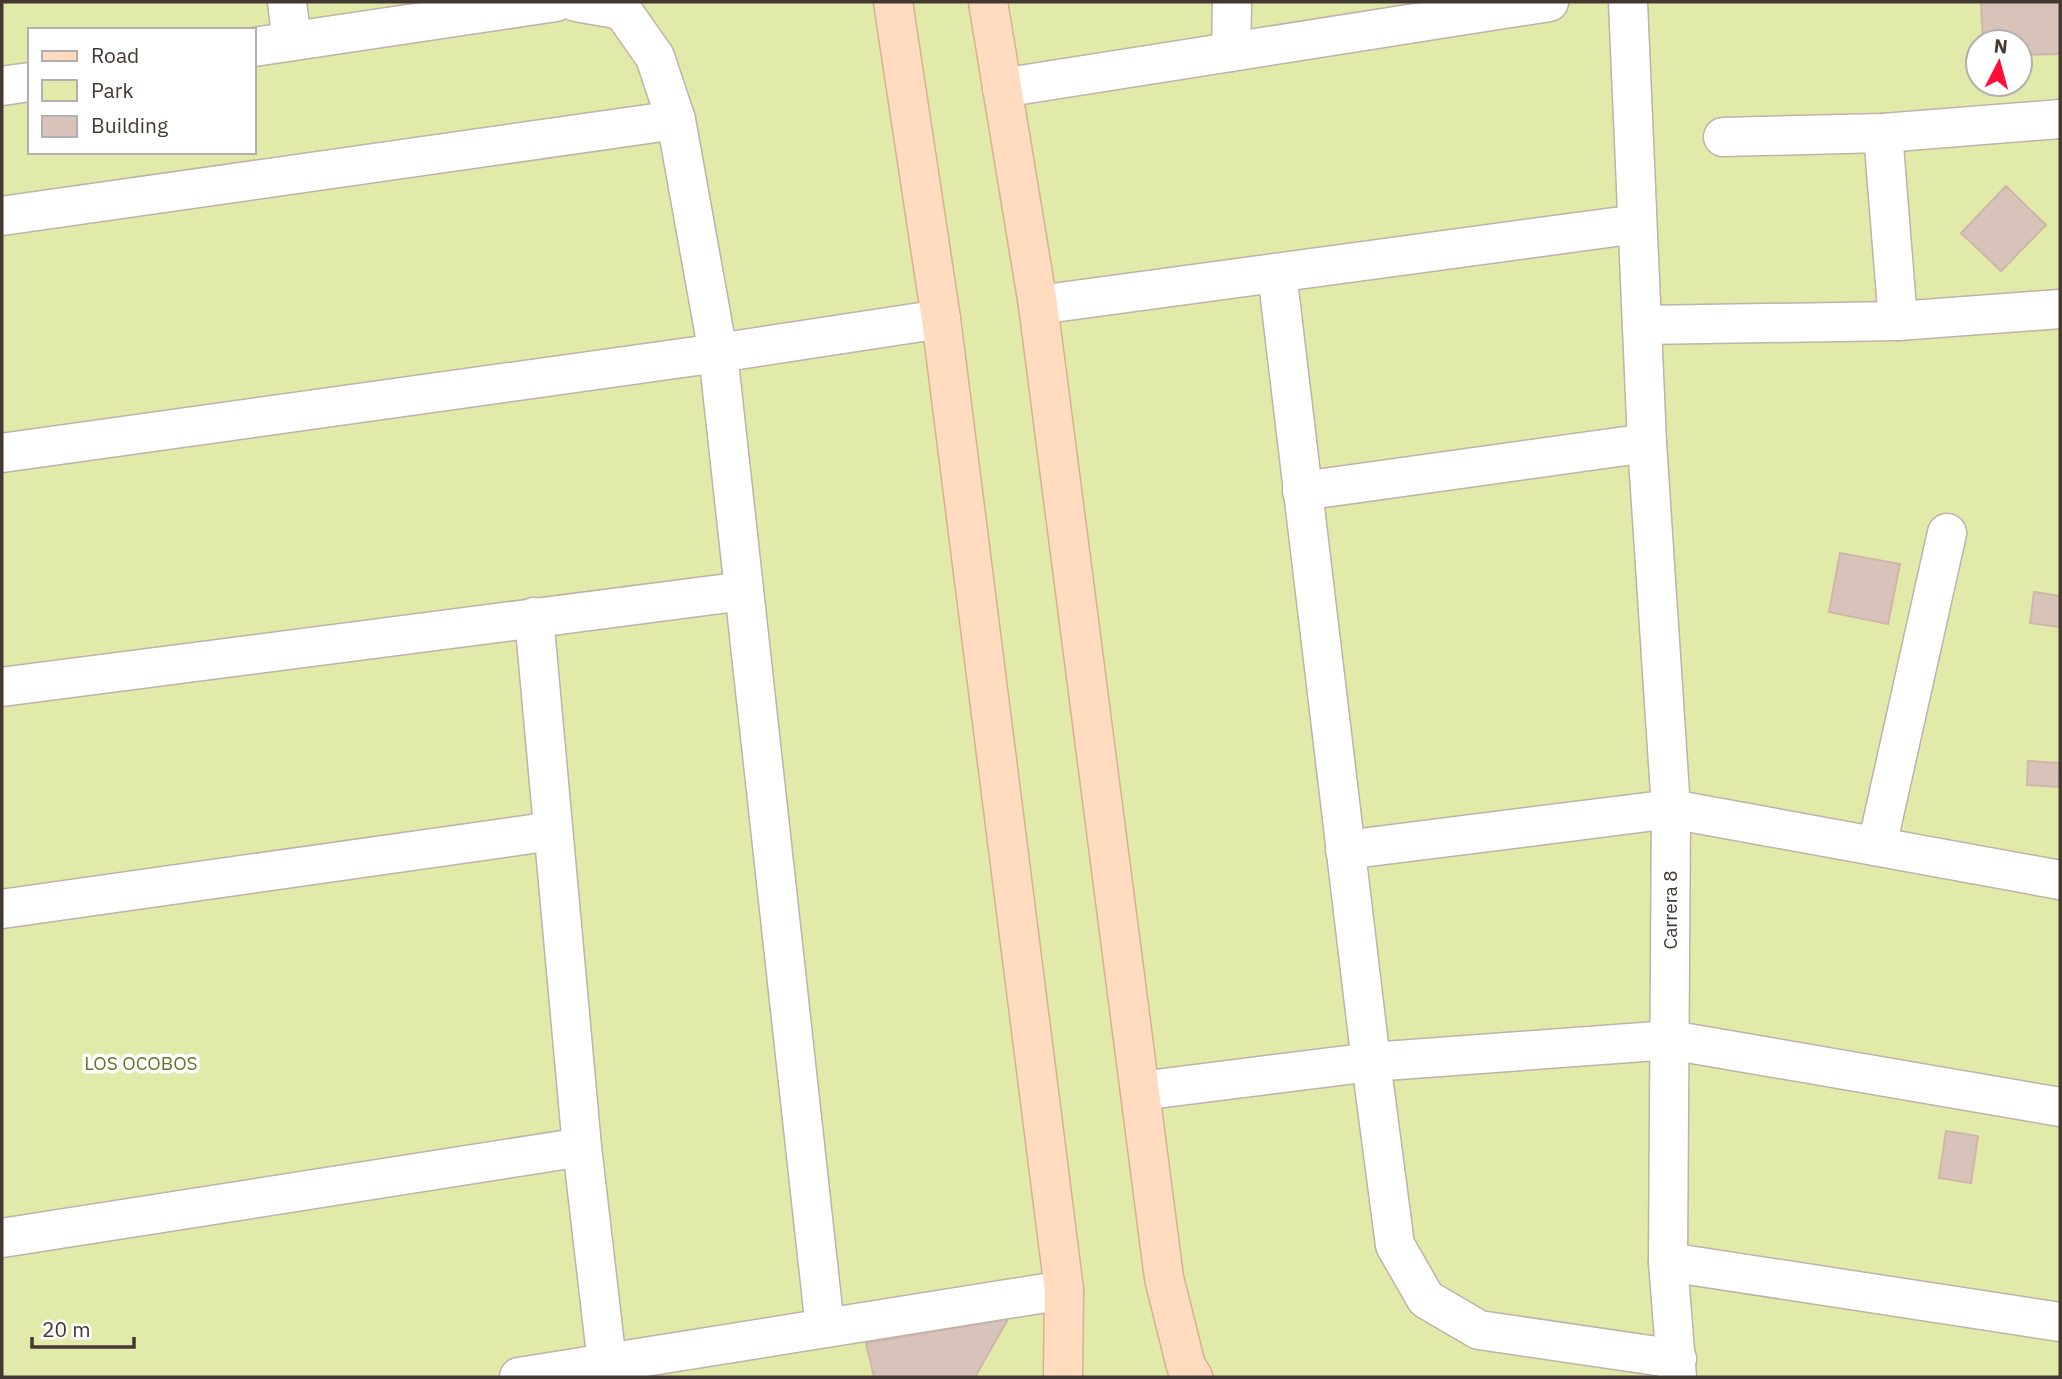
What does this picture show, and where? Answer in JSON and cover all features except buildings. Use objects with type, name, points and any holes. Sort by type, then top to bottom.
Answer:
[{"type":"main road","points":[[893,2],[941,319],[1065,1290],[1063,1377]]},
{"type":"main road","points":[[988,2],[1038,305],[1164,1278],[1186,1366],[1194,1377]]},
{"type":"street","points":[[286,2],[292,41]]},
{"type":"street","points":[[256,47],[556,2]]},
{"type":"street","points":[[576,2],[622,10],[655,57],[676,120],[718,353],[825,1328]]},
{"type":"street","points":[[1231,52],[1232,2]]},
{"type":"street","points":[[1002,88],[1549,2]]},
{"type":"street","name":"Carrera 8","points":[[1628,2],[1647,443],[1671,809],[1668,1262],[1677,1368]]},
{"type":"street","points":[[2,86],[28,82]]},
{"type":"street","points":[[1723,137],[1883,133],[2060,119]]},
{"type":"street","points":[[2,216],[676,120]]},
{"type":"street","points":[[1883,133],[1898,321]]},
{"type":"street","points":[[1038,305],[1637,224]]},
{"type":"street","points":[[1277,273],[1345,850],[1395,1244],[1426,1299],[1479,1330],[1677,1368]]},
{"type":"street","points":[[1643,326],[1898,321],[2060,309]]},
{"type":"street","points":[[2,453],[718,353],[941,319]]},
{"type":"street","points":[[1302,491],[1647,443]]},
{"type":"street","points":[[1877,846],[1947,533]]},
{"type":"street","points":[[2,687],[744,591]]},
{"type":"street","points":[[534,617],[582,1147],[607,1363]]},
{"type":"street","points":[[1345,850],[1671,809],[2060,880]]},
{"type":"street","points":[[2,909],[553,831]]},
{"type":"street","points":[[1140,1091],[1371,1062],[1670,1040],[2060,1107]]},
{"type":"street","points":[[2,1238],[582,1147]]},
{"type":"street","points":[[1668,1262],[2060,1322]]},
{"type":"street","points":[[519,1377],[1065,1290]]},
{"type":"green space","name":"LOS OCOBOS","points":[[2,2],[2060,2],[2060,1377],[2,1377]]}]
